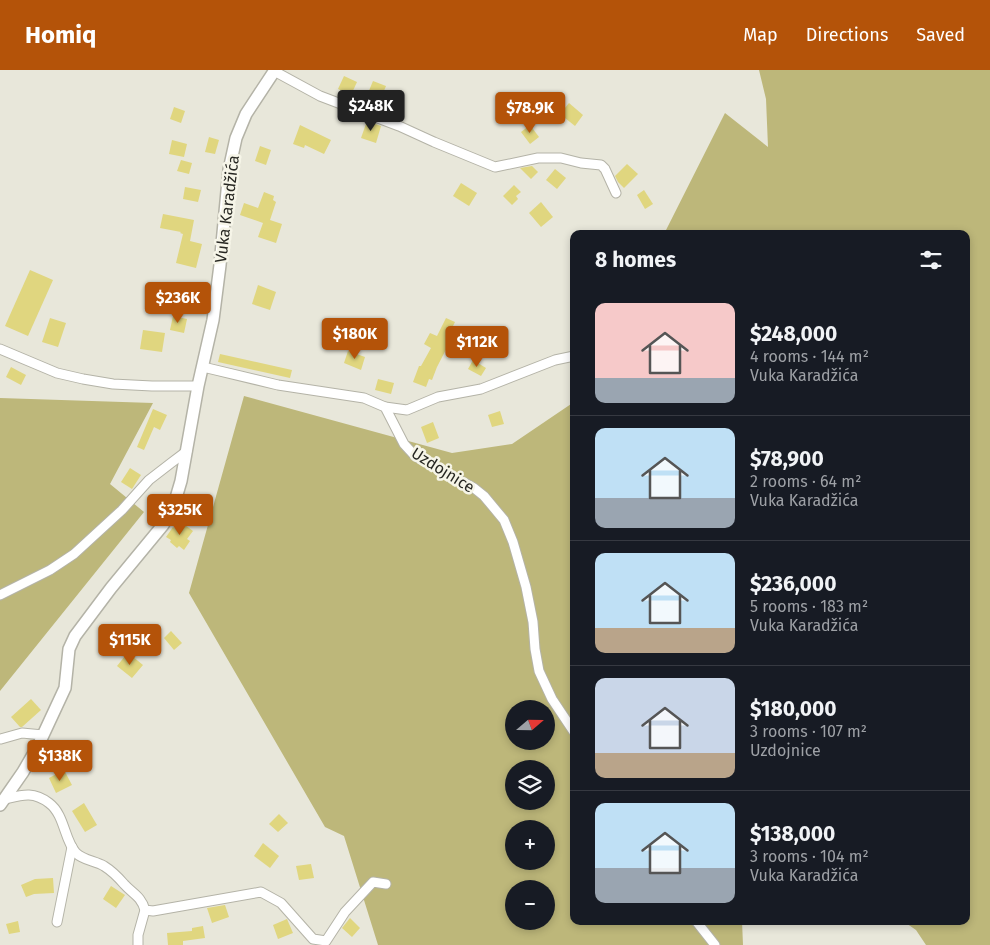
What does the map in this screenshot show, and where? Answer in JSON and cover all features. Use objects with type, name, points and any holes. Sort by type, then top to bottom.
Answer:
[{"type":"street","name":"Vuka Karadžića","points":[[2,802],[23,772],[65,688],[69,649],[75,636],[110,588],[148,544],[174,508],[213,320],[229,170],[236,138],[246,114],[274,71],[320,96],[399,126],[495,167],[538,158],[561,158],[601,165],[605,169],[616,192]]},
{"type":"street","points":[[0,349],[57,373],[113,384],[198,386]]},
{"type":"street","points":[[202,367],[278,385],[364,398],[385,407],[408,410],[438,397],[481,389],[555,360],[570,357]]},
{"type":"street","name":"Uzdojnice","points":[[385,407],[404,444],[414,456],[474,488],[484,496],[504,520],[513,542],[526,587],[539,670],[552,699],[570,726]]},
{"type":"street","points":[[0,596],[50,570],[74,554],[122,510],[150,480],[187,451]]},
{"type":"street","points":[[1,739],[22,734],[43,735]]},
{"type":"street","name":"Vuka Karadžića","points":[[2,802],[28,794],[48,802],[54,807],[60,817],[72,847]]},
{"type":"street","points":[[72,847],[77,854],[104,866],[140,898],[145,910],[138,934],[138,945]]},
{"type":"street","points":[[57,922],[72,847]]},
{"type":"street","points":[[145,910],[153,911],[261,892],[281,903],[313,939],[326,940],[345,912],[373,882],[386,884]]},
{"type":"street","points":[[699,925],[715,945]]},
{"type":"shaded area","points":[[759,70],[990,70],[990,945],[926,945],[916,930],[909,925],[970,925],[970,230],[666,230],[725,113],[768,147],[766,99]]},
{"type":"shaded area","points":[[244,396],[452,453],[512,444],[570,405],[570,925],[742,925],[743,945],[378,945],[344,836],[325,827],[189,593]]},
{"type":"shaded area","points":[[0,398],[153,403],[110,484],[144,512],[0,691]]},
{"type":"building","points":[[344,76],[357,82],[351,95],[338,89]]},
{"type":"building","points":[[373,81],[386,86],[381,98],[368,93]]},
{"type":"building","points":[[569,103],[583,115],[575,126],[560,114]]},
{"type":"building","points":[[174,107],[185,111],[181,123],[170,119]]},
{"type":"building","points":[[367,121],[381,126],[376,143],[361,138]]},
{"type":"building","points":[[300,125],[331,140],[324,154],[305,145],[304,148],[293,144]]},
{"type":"building","points":[[530,125],[539,137],[530,144],[521,132]]},
{"type":"building","points":[[209,137],[219,140],[215,154],[205,152]]},
{"type":"building","points":[[172,140],[187,144],[184,157],[169,154]]},
{"type":"building","points":[[260,146],[271,150],[266,165],[255,161]]},
{"type":"building","points":[[181,160],[192,163],[189,174],[177,171]]},
{"type":"building","points":[[627,164],[638,174],[624,188],[615,176]]},
{"type":"building","points":[[532,166],[538,172],[531,179],[520,168]]},
{"type":"building","points":[[555,169],[566,178],[557,189],[546,180]]},
{"type":"building","points":[[461,183],[477,193],[469,206],[453,196]]},
{"type":"building","points":[[514,185],[521,192],[516,196],[518,199],[512,205],[503,196]]},
{"type":"building","points":[[185,187],[201,190],[198,202],[183,199]]},
{"type":"building","points":[[644,190],[653,204],[645,209],[637,195]]},
{"type":"building","points":[[264,192],[274,196],[273,200],[276,202],[270,220],[282,224],[276,243],[258,237],[263,223],[240,215],[244,203],[258,208]]},
{"type":"building","points":[[541,202],[553,217],[541,227],[529,213]]},
{"type":"building","points":[[163,214],[194,220],[190,241],[202,244],[196,268],[176,263],[183,234],[160,228]]},
{"type":"building","points":[[30,270],[53,280],[28,336],[5,326]]},
{"type":"building","points":[[258,285],[276,292],[270,310],[252,304]]},
{"type":"building","points":[[189,288],[204,292],[202,301],[187,298]]},
{"type":"building","points":[[173,316],[187,319],[184,333],[170,330]]},
{"type":"building","points":[[50,318],[66,323],[58,347],[42,342]]},
{"type":"building","points":[[446,318],[455,322],[453,326],[457,328],[432,380],[429,379],[426,387],[413,382],[419,366],[421,366],[431,348],[424,344],[430,333],[437,336]]},
{"type":"building","points":[[143,330],[165,333],[162,352],[140,349]]},
{"type":"building","points":[[348,351],[365,357],[361,370],[344,363]]},
{"type":"building","points":[[220,354],[292,370],[290,378],[218,362]]},
{"type":"building","points":[[473,360],[486,368],[481,376],[468,369]]},
{"type":"building","points":[[11,367],[26,375],[21,385],[6,377]]},
{"type":"building","points":[[378,379],[394,383],[391,394],[375,390]]},
{"type":"building","points":[[153,409],[167,415],[160,430],[154,427],[144,450],[137,447]]},
{"type":"building","points":[[500,411],[504,424],[492,427],[488,415]]},
{"type":"building","points":[[433,422],[439,438],[427,443],[421,427]]},
{"type":"building","points":[[130,468],[141,475],[132,489],[121,482]]},
{"type":"building","points":[[181,522],[193,531],[187,539],[190,541],[184,550],[179,546],[177,548],[166,537],[173,527],[176,529]]},
{"type":"building","points":[[171,631],[182,643],[174,650],[164,638]]},
{"type":"building","points":[[125,656],[127,658],[132,656],[143,665],[132,678],[117,666]]},
{"type":"building","points":[[31,699],[41,710],[20,727],[11,717]]},
{"type":"building","points":[[79,744],[90,758],[81,766],[69,751]]},
{"type":"building","points":[[64,770],[72,785],[56,793],[49,778]]},
{"type":"building","points":[[84,803],[97,825],[85,832],[72,811]]},
{"type":"building","points":[[279,814],[288,823],[278,832],[269,824]]},
{"type":"building","points":[[263,843],[279,856],[270,868],[254,856]]},
{"type":"building","points":[[311,864],[314,878],[299,880],[296,866]]},
{"type":"building","points":[[53,878],[54,893],[34,894],[26,897],[21,885],[35,879]]},
{"type":"building","points":[[111,886],[125,895],[116,908],[103,899]]},
{"type":"building","points":[[225,905],[229,917],[212,923],[207,908]]},
{"type":"building","points":[[350,918],[360,928],[352,937],[342,928]]},
{"type":"building","points":[[287,919],[293,933],[278,939],[273,925]]},
{"type":"building","points":[[18,921],[20,932],[9,934],[6,924]]},
{"type":"building","points":[[203,926],[205,938],[183,941],[183,945],[168,945],[167,933],[192,931],[192,928]]}]
